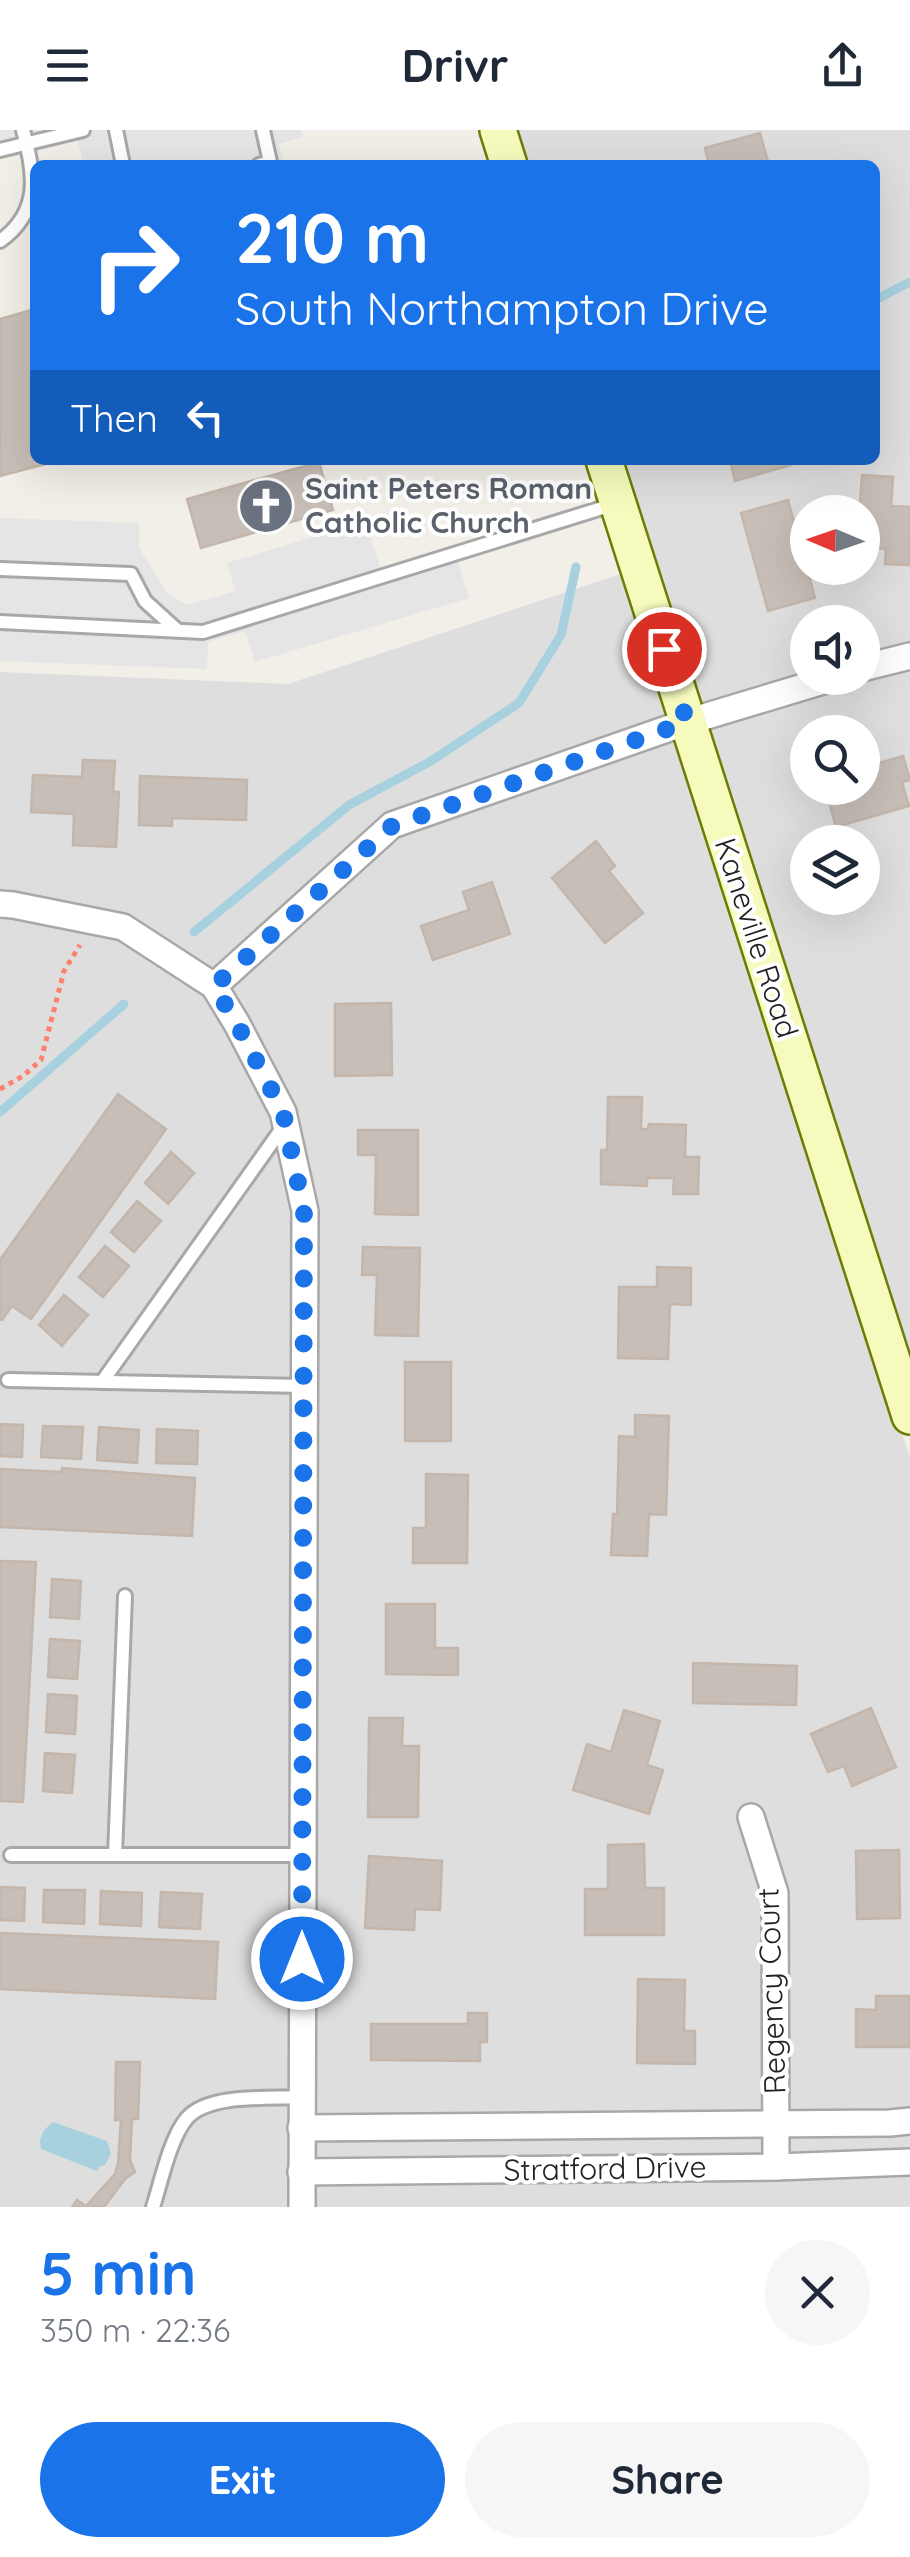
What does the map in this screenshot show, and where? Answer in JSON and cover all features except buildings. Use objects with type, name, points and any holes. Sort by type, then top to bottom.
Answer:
[{"type":"main road","points":[[498,130],[508,160]]},
{"type":"main road","name":"Kaneville Road","points":[[606,465],[910,1416]]},
{"type":"street","points":[[880,664],[910,656]]},
{"type":"street","points":[[214,986],[392,826],[687,722],[790,691]]},
{"type":"street","points":[[0,904],[123,927],[214,986],[286,1124],[304,1211],[302,2207]]},
{"type":"street","name":"Regency Court","points":[[752,1817],[775,1893],[776,2167]]},
{"type":"street","name":"Stratford Drive","points":[[301,2128],[910,2121]]},
{"type":"street","name":"Stratford Drive","points":[[301,2172],[910,2162]]},
{"type":"lane","points":[[0,150],[25,137],[83,130]]},
{"type":"lane","points":[[116,130],[122,160]]},
{"type":"lane","points":[[263,130],[270,160]]},
{"type":"lane","points":[[25,137],[30,163]]},
{"type":"lane","points":[[0,241],[18,226],[30,201]]},
{"type":"lane","points":[[0,622],[203,632],[617,503]]},
{"type":"lane","points":[[0,569],[131,574],[145,601],[177,630]]},
{"type":"lane","points":[[102,1382],[286,1124]]},
{"type":"lane","points":[[8,1380],[304,1386]]},
{"type":"lane","points":[[116,1855],[125,1596]]},
{"type":"lane","points":[[11,1855],[302,1855]]},
{"type":"lane","points":[[153,2207],[177,2135],[186,2119],[199,2108],[228,2100],[301,2097]]},
{"type":"path","points":[[0,1089],[41,1060],[64,971],[94,922]]},
{"type":"shaded area","points":[[0,130],[301,130],[303,137],[279,144],[283,160],[83,160],[77,139],[0,158]]},
{"type":"shaded area","points":[[510,130],[910,130],[910,1375],[618,465],[880,465],[880,160],[519,160]]},
{"type":"shaded area","points":[[0,518],[139,523],[139,548],[167,593],[188,605],[235,591],[227,563],[366,521],[385,583],[458,561],[469,598],[255,662],[245,631],[208,642],[207,669],[0,661]]},
{"type":"shaded area","points":[[627,572],[910,1458],[910,2207],[0,2207],[0,672],[288,684]]},
{"type":"water","points":[[53,2122],[107,2141],[111,2154],[105,2165],[97,2171],[41,2149],[44,2130]]},
{"type":"waterway","points":[[880,297],[910,282]]},
{"type":"waterway","points":[[194,932],[349,805],[431,761],[519,703],[561,635],[576,567]]},
{"type":"waterway","points":[[0,1112],[124,1004]]},
{"type":"place","name":"Saint Peters Roman Catholic Church","points":[[266,506]]},
{"type":"route","points":[[302,1959],[304,1211],[283,1112],[214,986],[392,826],[687,722],[664,649]]}]
